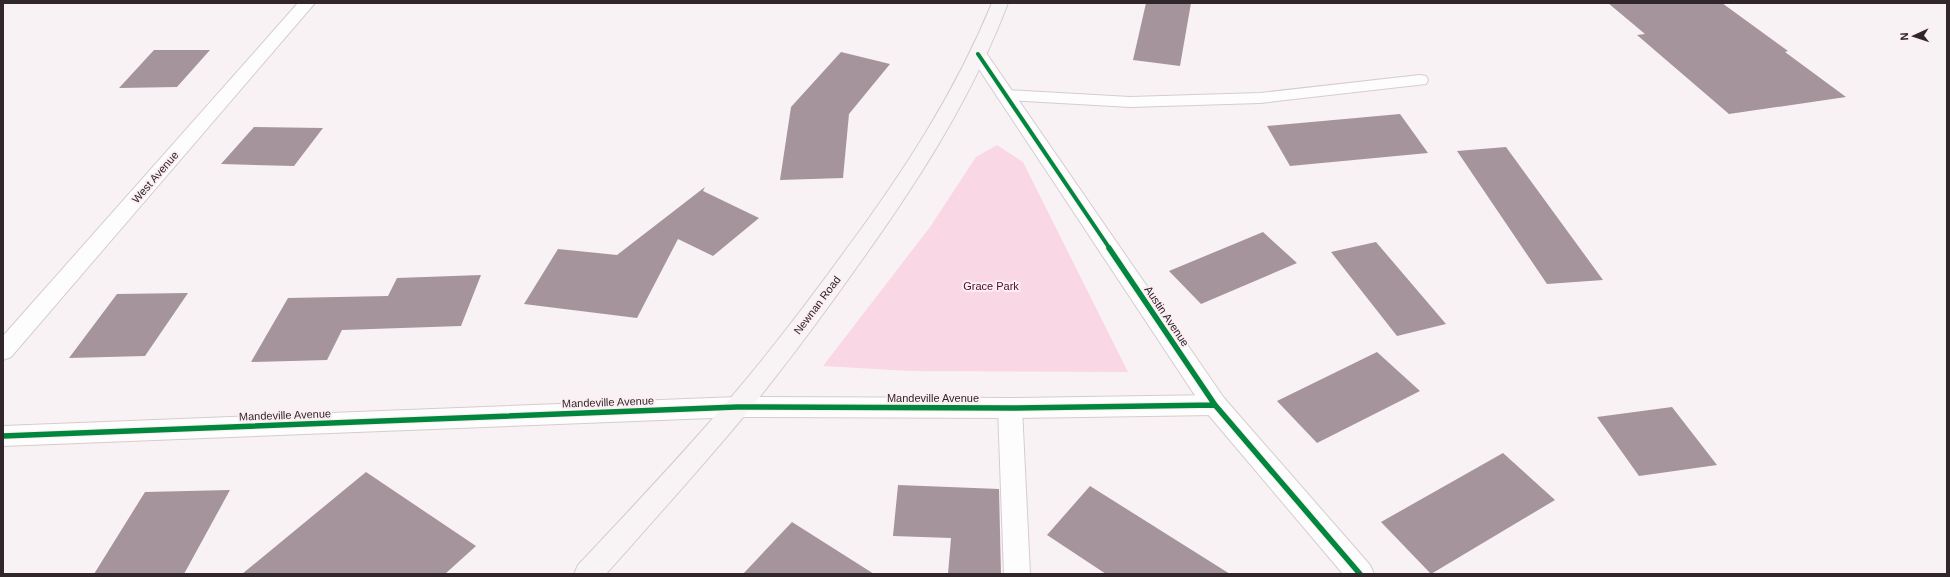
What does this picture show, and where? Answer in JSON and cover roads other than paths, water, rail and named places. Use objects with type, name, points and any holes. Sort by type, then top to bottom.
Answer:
[{"type":"main road","name":"Newnan Road","points":[[588,574],[736,407],[803,324],[893,200],[927,146],[978,54],[1000,3]]},
{"type":"street","name":"West Avenue","points":[[3,351],[307,3]]},
{"type":"street","name":"Austin Avenue","points":[[978,54],[1215,405],[1360,574]]},
{"type":"street","name":"Mandeville Avenue","points":[[3,436],[736,407],[1010,408],[1215,405]]},
{"type":"lane","points":[[1005,95],[1130,102],[1260,98],[1420,80]]},
{"type":"lane","points":[[1010,408],[1017,574]]},
{"type":"park label","name":"Grace Park","points":[[991,286]]}]
